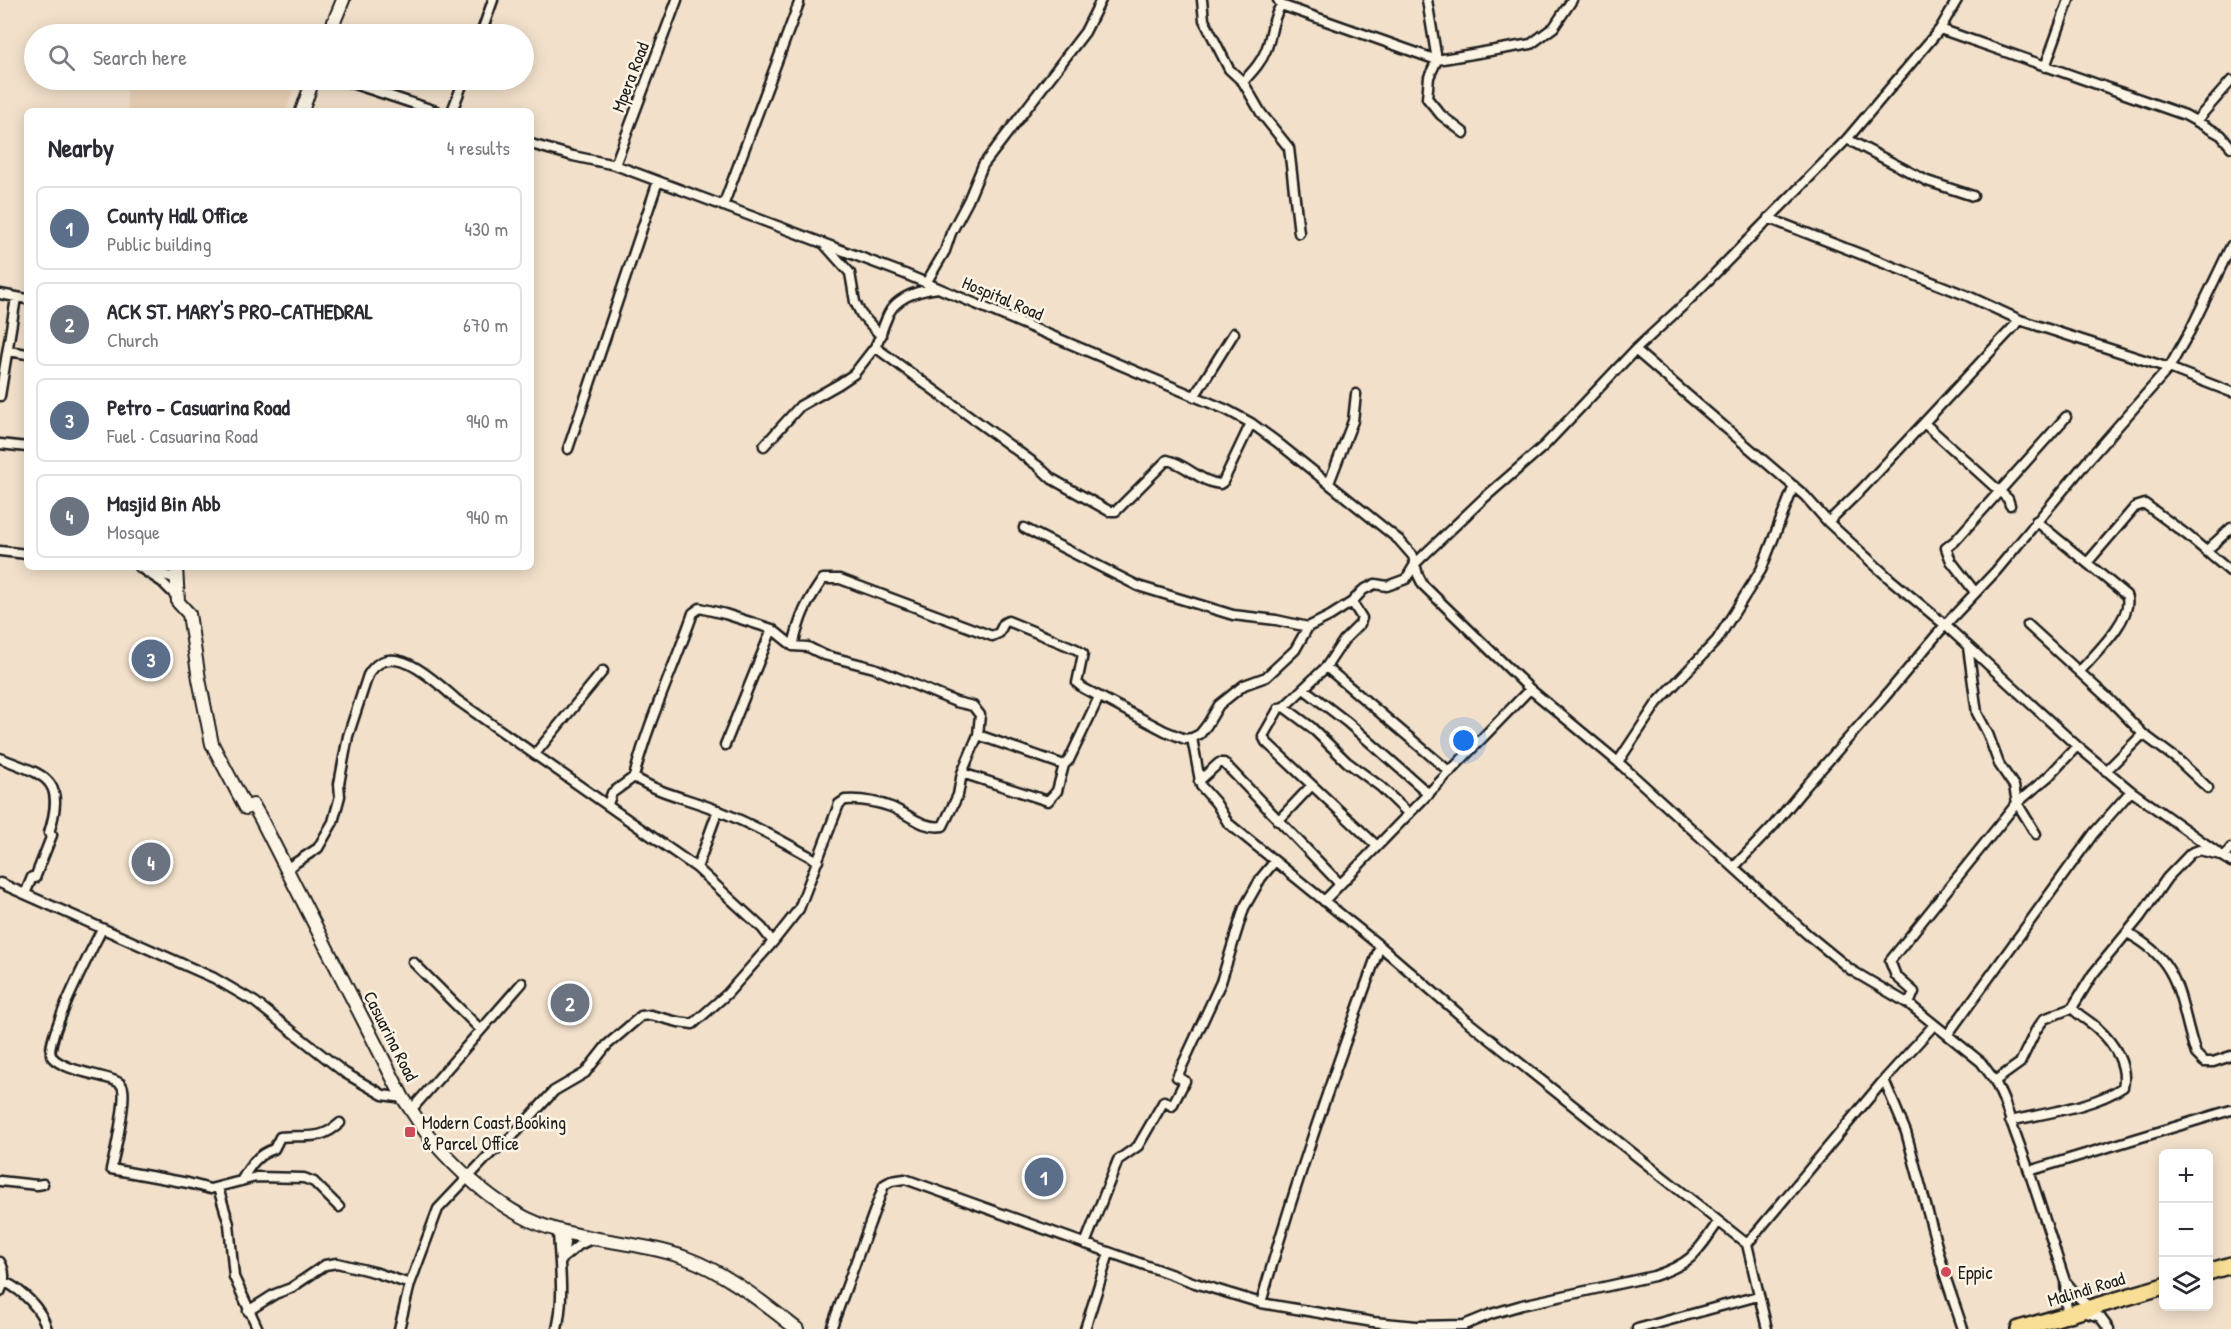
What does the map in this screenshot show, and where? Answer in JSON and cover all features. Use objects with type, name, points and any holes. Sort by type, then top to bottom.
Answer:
[{"type":"highway","points":[[2213,1270],[2231,1265]]},
{"type":"highway","name":"Malindi Road","points":[[2019,1329],[2159,1287]]},
{"type":"street","points":[[333,24],[343,0]]},
{"type":"street","points":[[485,24],[493,0]]},
{"type":"street","name":"Mpera Road","points":[[615,165],[677,0]]},
{"type":"street","points":[[926,283],[945,251],[983,165],[1085,32],[1101,0]]},
{"type":"street","points":[[1202,0],[1204,20],[1229,69],[1243,82],[1261,113],[1289,148],[1299,233]]},
{"type":"street","points":[[1427,0],[1437,60],[1429,77],[1427,98],[1441,115],[1464,133]]},
{"type":"street","points":[[1243,82],[1257,66],[1266,49],[1272,19],[1280,3],[1437,60],[1531,44],[1554,27],[1572,0]]},
{"type":"street","points":[[2045,67],[2069,0]]},
{"type":"street","points":[[793,646],[806,603],[823,579],[840,579],[992,636],[999,633],[1004,622],[1008,621],[1076,649],[1083,654],[1077,683],[1165,731],[1185,738],[1192,738],[1200,734],[1219,705],[1244,685],[1266,677],[1295,650],[1308,627],[1352,602],[1363,590],[1375,584],[1387,586],[1406,579],[1415,564],[1483,499],[1544,446],[1635,351],[1689,300],[1847,139],[1940,29],[1956,1]]},
{"type":"street","points":[[723,206],[799,3]]},
{"type":"street","points":[[1940,29],[2185,115],[2221,135],[2231,147]]},
{"type":"street","points":[[2196,121],[2231,81]]},
{"type":"street","points":[[303,108],[309,90]]},
{"type":"street","points":[[372,90],[427,108]]},
{"type":"street","points":[[453,108],[460,90]]},
{"type":"street","points":[[1847,139],[1928,181],[1973,196]]},
{"type":"street","name":"Hospital Road","points":[[534,145],[615,165],[926,283],[1227,410],[1251,423],[1399,540],[1409,550],[1424,585],[1530,689],[1618,762],[1807,934],[1851,970],[1909,1004],[1981,1062],[1995,1081],[2029,1171],[2065,1281]]},
{"type":"street","points":[[568,449],[658,181]]},
{"type":"street","points":[[1768,218],[1968,296],[2020,320],[2169,368],[2231,392]]},
{"type":"street","points":[[822,243],[850,273],[855,302],[861,314],[882,336]]},
{"type":"street","points":[[1734,867],[1773,826],[1945,625],[1996,571],[2036,521],[2169,368],[2190,332],[2231,246]]},
{"type":"street","points":[[764,446],[800,406],[854,374],[882,336],[886,317],[893,307],[919,291],[938,288]]},
{"type":"street","points":[[0,294],[24,298]]},
{"type":"street","points":[[0,396],[16,297]]},
{"type":"street","points":[[1828,522],[2020,320]]},
{"type":"street","points":[[1194,397],[1234,333]]},
{"type":"street","points":[[875,347],[1052,478],[1109,511],[1116,511],[1167,460],[1173,461],[1202,478],[1220,484],[1251,423]]},
{"type":"street","points":[[8,351],[24,354]]},
{"type":"street","points":[[1635,351],[1794,486],[1828,522],[1890,579],[2023,694],[2106,771],[2131,791],[2229,855]]},
{"type":"street","points":[[1329,483],[1353,421],[1356,394]]},
{"type":"street","points":[[1975,592],[1950,561],[1946,548],[1955,541],[2066,417]]},
{"type":"street","points":[[1924,423],[2008,499],[2010,505]]},
{"type":"street","points":[[0,444],[24,447]]},
{"type":"street","points":[[1618,762],[1658,703],[1717,640],[1761,570],[1794,486]]},
{"type":"street","points":[[2087,563],[2135,507],[2145,504],[2153,508],[2231,572]]},
{"type":"street","points":[[2036,521],[2126,595],[2129,600],[2116,630],[2079,672]]},
{"type":"street","points":[[1024,528],[1138,586],[1233,615],[1276,620],[1308,627]]},
{"type":"street","points":[[2206,551],[2231,528]]},
{"type":"street","points":[[0,551],[24,554]]},
{"type":"street","points":[[144,570],[162,582],[178,599]]},
{"type":"street","points":[[158,570],[176,573]]},
{"type":"street","name":"Casuarina Road","points":[[176,573],[178,599],[189,614],[212,744],[246,808],[253,805],[257,812],[403,1098],[432,1139],[470,1177],[497,1199],[542,1225],[657,1249],[688,1258],[722,1275],[797,1329]]},
{"type":"street","points":[[1352,602],[1360,614],[1361,621],[1344,640],[1326,667],[1304,689],[1279,708],[1263,736],[1266,742],[1377,846]]},
{"type":"street","points":[[399,1329],[410,1284],[438,1209],[554,1091],[585,1073],[607,1045],[640,1016],[651,1015],[693,1024],[727,994],[799,909],[839,804],[844,800],[891,807],[920,823],[934,827],[943,826],[958,795],[962,773],[978,735],[980,715],[974,706],[956,702],[874,668],[824,655],[808,647],[793,646],[772,628],[705,608],[695,610],[648,729],[634,777],[612,794],[608,804]]},
{"type":"street","points":[[2028,625],[2144,734],[2178,760],[2208,788]]},
{"type":"street","points":[[725,745],[772,628]]},
{"type":"street","points":[[1968,647],[1977,713],[1999,764],[2014,786],[2017,802],[2036,834]]},
{"type":"street","points":[[286,869],[318,848],[333,822],[340,796],[339,784],[348,736],[371,669],[381,662],[404,661],[697,868],[762,928],[773,942]]},
{"type":"street","points":[[1326,667],[1450,772]]},
{"type":"street","points":[[535,754],[603,671]]},
{"type":"street","points":[[1304,689],[1347,722],[1429,794]]},
{"type":"street","points":[[1324,901],[1530,689]]},
{"type":"street","points":[[962,773],[1048,801],[1057,791],[1064,765],[1069,760],[1099,697]]},
{"type":"street","points":[[1284,706],[1311,727],[1347,762],[1381,787],[1409,814]]},
{"type":"street","points":[[2106,771],[2144,734]]},
{"type":"street","points":[[978,735],[1064,765]]},
{"type":"street","points":[[1192,738],[1199,781],[1228,823],[1380,946],[1467,1021],[1747,1244],[1767,1329]]},
{"type":"street","points":[[1909,1004],[1914,992],[1896,976],[1890,961],[2017,802],[2049,776],[2077,746]]},
{"type":"street","points":[[0,758],[42,775],[54,788],[56,803],[49,833],[52,835],[26,894]]},
{"type":"street","points":[[1199,781],[1219,763],[1224,763],[1340,884]]},
{"type":"street","points":[[634,777],[647,786],[718,810],[766,832],[818,861]]},
{"type":"street","points":[[1278,820],[1312,785]]},
{"type":"street","points":[[1948,1034],[2094,833],[2131,791]]},
{"type":"street","points":[[697,868],[718,810]]},
{"type":"street","points":[[1995,1081],[2020,1063],[2044,1019],[2072,1008],[2092,974],[2127,933],[2167,878],[2191,853],[2199,850],[2229,855]]},
{"type":"street","points":[[1085,1244],[1118,1160],[1138,1146],[1164,1101],[1172,1106],[1185,1081],[1177,1077],[1221,982],[1244,908],[1261,878],[1275,861]]},
{"type":"street","points":[[0,883],[225,983],[255,1002],[345,1073],[382,1095],[403,1098]]},
{"type":"street","points":[[102,929],[63,1011],[50,1053],[53,1058],[65,1066],[113,1080],[120,1083],[123,1088],[122,1111],[111,1169],[210,1189],[256,1177],[304,1178],[314,1182],[339,1207]]},
{"type":"street","points":[[2127,933],[2144,942],[2173,975],[2196,1054],[2204,1062],[2231,1056]]},
{"type":"street","points":[[1261,1303],[1278,1242],[1330,1083],[1380,946]]},
{"type":"street","points":[[413,962],[481,1030]]},
{"type":"street","points":[[411,1110],[522,983]]},
{"type":"street","points":[[2010,1121],[2091,1101],[2113,1094],[2123,1087],[2125,1076],[2116,1048],[2099,1029],[2072,1008]]},
{"type":"street","points":[[1747,1244],[1884,1080],[1934,1025]]},
{"type":"street","points":[[1884,1080],[1906,1132],[1946,1279],[1963,1329]]},
{"type":"street","points":[[2029,1171],[2231,1110]]},
{"type":"street","points":[[241,1181],[253,1162],[264,1152],[274,1149],[280,1137],[314,1137],[330,1132],[340,1123]]},
{"type":"street","points":[[831,1329],[884,1185],[891,1181],[905,1179],[1195,1283],[1261,1303],[1416,1326],[1464,1327],[1491,1314],[1522,1305],[1654,1276],[1675,1269],[1695,1254],[1718,1222]]},
{"type":"street","points":[[0,1181],[42,1184]]},
{"type":"street","points":[[218,1188],[229,1224],[234,1277],[258,1329]]},
{"type":"street","points":[[542,1225],[561,1258]]},
{"type":"street","points":[[557,1329],[560,1316],[562,1231]]},
{"type":"street","points":[[561,1258],[595,1237]]},
{"type":"street","points":[[1085,1329],[1109,1253]]},
{"type":"street","points":[[0,1262],[4,1282],[0,1292]]},
{"type":"street","points":[[248,1311],[275,1294],[291,1288],[325,1265],[337,1263],[410,1284]]},
{"type":"street","points":[[2065,1281],[2080,1312]]},
{"type":"street","points":[[2065,1281],[2080,1312]]},
{"type":"street","points":[[4,1282],[16,1287],[31,1302],[47,1329]]},
{"type":"street","points":[[1637,1329],[1758,1296]]},
{"type":"street","points":[[2080,1312],[2100,1317],[2109,1329]]},
{"type":"shaded area","points":[[127,90],[293,90],[287,108],[128,108]]},
{"type":"place","name":"Petro - Casuarina Road","points":[[151,659]]},
{"type":"place","name":"Masjid Bin Abb","points":[[151,862]]},
{"type":"place","name":"ACK ST. MARY'S PRO-CATHEDRAL","points":[[570,1003]]},
{"type":"place","name":"Modern Coast Booking & Parcel Office","points":[[410,1132]]},
{"type":"place","name":"County Hall Office","points":[[1044,1177]]},
{"type":"place","name":"Eppic","points":[[1946,1272]]}]
